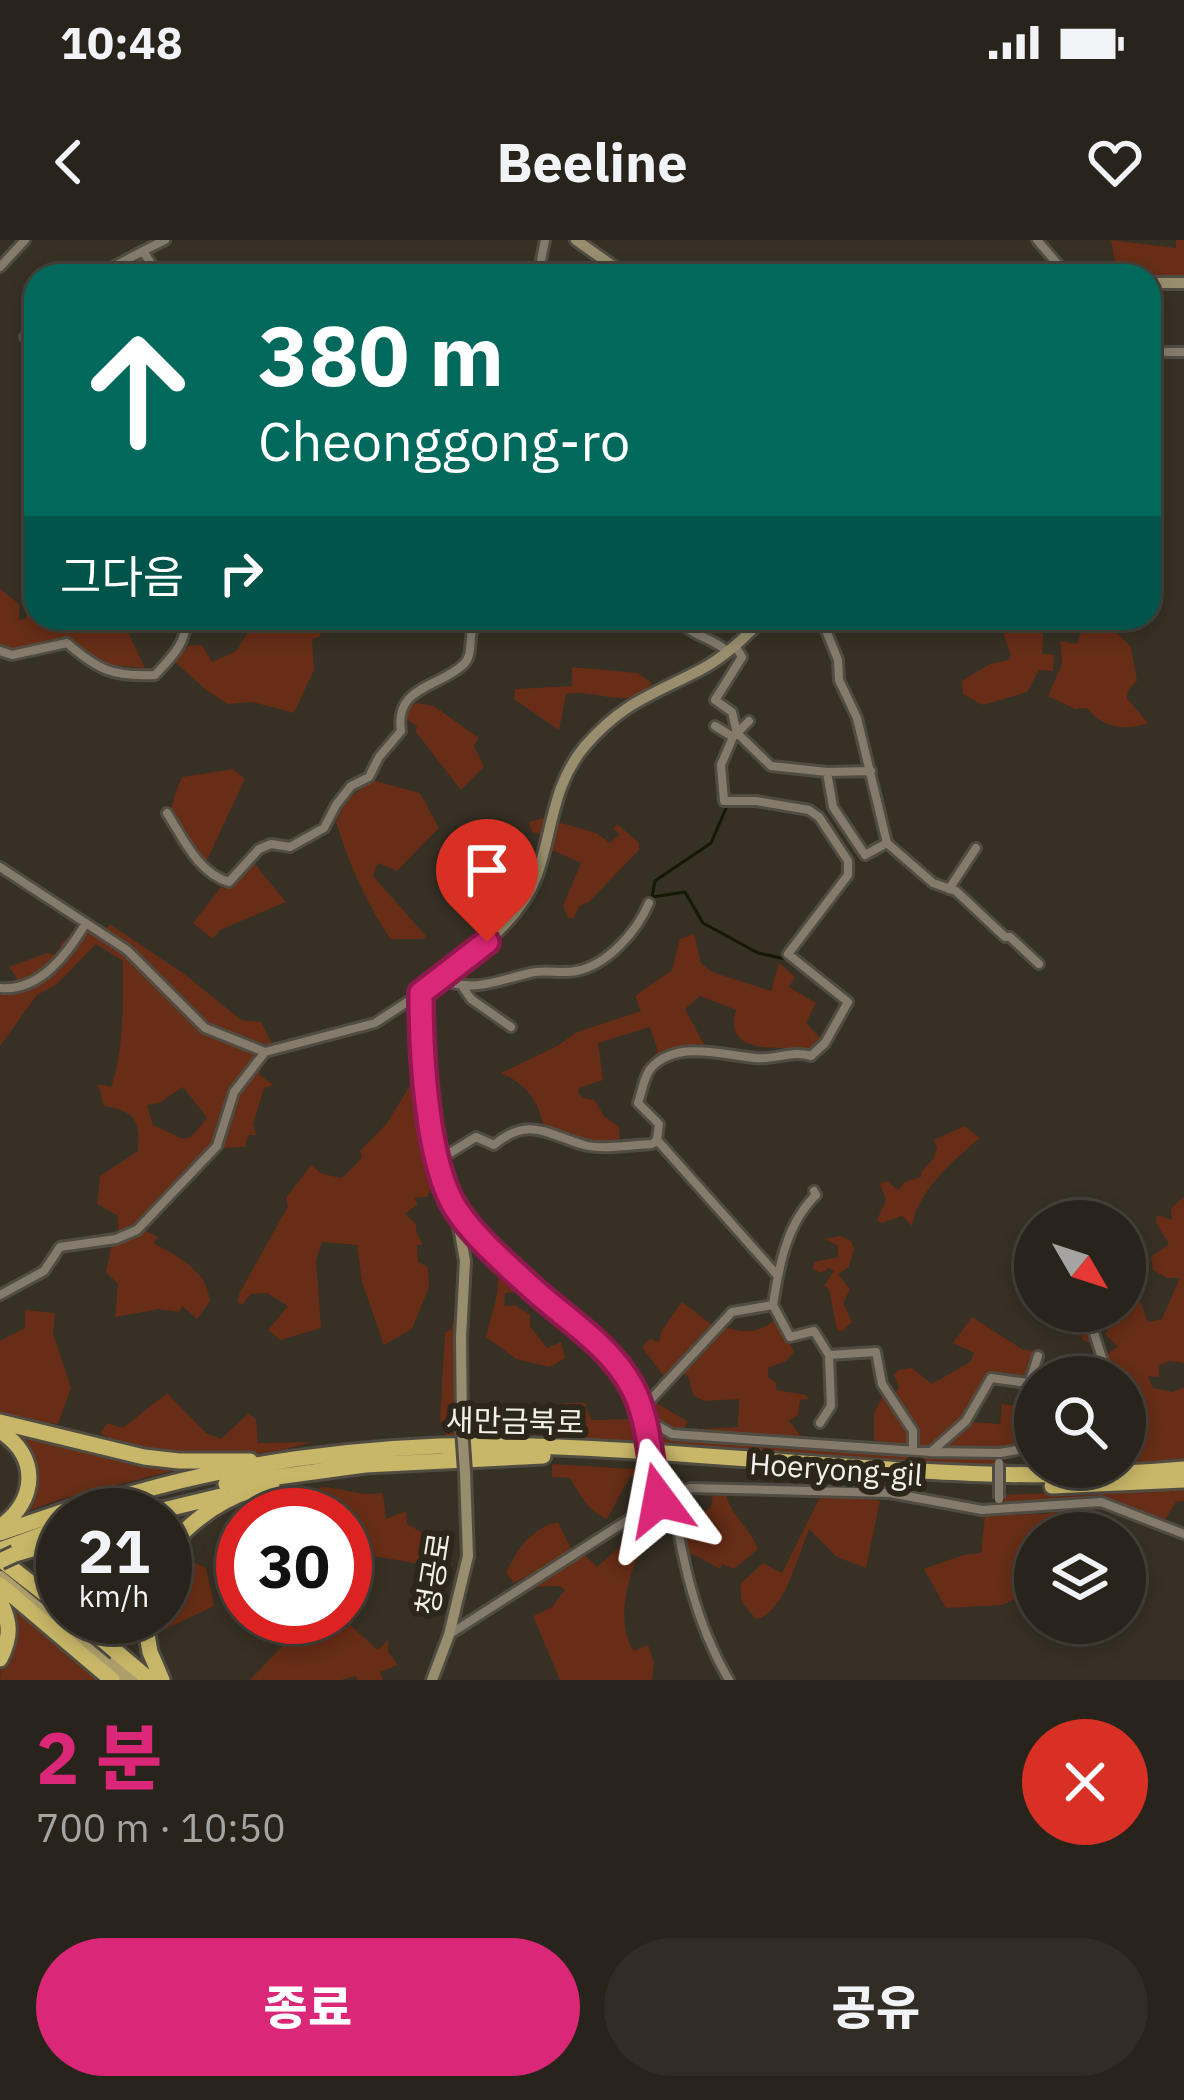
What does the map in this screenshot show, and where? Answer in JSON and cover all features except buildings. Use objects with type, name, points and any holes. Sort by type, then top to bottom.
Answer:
[{"type":"highway","points":[[0,1426],[144,1456],[195,1462],[277,1460]]},
{"type":"highway","points":[[0,1426],[25,1454],[30,1477],[2,1555]]},
{"type":"highway","name":"새만금북로","points":[[162,1488],[337,1455],[529,1446],[979,1476],[1184,1469]]},
{"type":"highway","points":[[2,1555],[141,1484],[277,1460],[337,1455]]},
{"type":"highway","name":"새만금북로","points":[[192,1489],[324,1471],[530,1456],[981,1485],[1184,1480]]},
{"type":"highway","points":[[259,1488],[324,1471]]},
{"type":"highway","name":"새만금북로","points":[[2,1555],[36,1534]]},
{"type":"highway","points":[[2,1555],[36,1539]]},
{"type":"highway","points":[[2,1555],[36,1546]]},
{"type":"highway","points":[[2,1555],[36,1583]]},
{"type":"highway","points":[[2,1555],[112,1680]]},
{"type":"highway","points":[[0,1601],[9,1619],[9,1641],[0,1659]]},
{"type":"highway","points":[[107,1644],[150,1680]]},
{"type":"highway","points":[[149,1644],[162,1680]]},
{"type":"main road","points":[[2,1555],[36,1586]]},
{"type":"main road","points":[[2,1555],[125,1680]]},
{"type":"main road","points":[[99,1644],[138,1680]]},
{"type":"street","points":[[0,267],[25,240]]},
{"type":"street","points":[[119,264],[164,240]]},
{"type":"street","points":[[576,240],[610,264]]},
{"type":"street","points":[[1037,240],[1058,264]]},
{"type":"street","points":[[143,251],[151,264]]},
{"type":"street","points":[[0,652],[12,655],[67,643],[98,668],[123,676],[155,675],[174,655],[186,630]]},
{"type":"street","points":[[167,813],[195,857],[229,882],[259,849],[301,842],[324,827],[351,786],[369,777],[401,731],[398,715],[405,703],[463,665],[470,655],[469,630]]},
{"type":"street","points":[[688,630],[742,657],[715,700],[733,712],[735,735]]},
{"type":"street","points":[[0,1295],[44,1271],[61,1246],[116,1239],[137,1230],[218,1146],[234,1092],[266,1052],[375,1022],[487,942],[535,880],[559,789],[584,748],[633,701],[702,669],[752,630]]},
{"type":"street","points":[[826,630],[838,660],[838,680],[856,718],[871,771],[886,843],[933,883],[956,891],[982,919],[1039,964]]},
{"type":"street","points":[[749,721],[735,735],[721,766],[724,801],[756,800],[809,810],[819,817],[848,861],[848,875],[788,954],[848,1002],[825,1043],[811,1056],[799,1052],[756,1059],[719,1051],[686,1053],[649,1070],[638,1102],[658,1124],[657,1140],[778,1276]]},
{"type":"street","points":[[716,726],[735,735],[771,766],[871,771]]},
{"type":"street","points":[[827,772],[833,808],[865,854],[886,843]]},
{"type":"street","points":[[949,890],[976,848]]},
{"type":"street","points":[[0,867],[127,950],[205,1028],[266,1052]]},
{"type":"street","points":[[464,989],[536,971],[572,973],[588,968],[630,937],[649,903]]},
{"type":"street","points":[[0,988],[14,989],[44,975],[69,952],[86,923]]},
{"type":"street","points":[[440,979],[464,989],[470,999],[511,1027]]},
{"type":"street","name":"청공로","points":[[421,993],[427,1103],[436,1161],[456,1209],[465,1261],[462,1428],[468,1556],[432,1680]]},
{"type":"street","points":[[436,1161],[476,1138],[494,1145],[508,1132],[532,1129],[554,1131],[588,1147],[657,1140]]},
{"type":"street","points":[[814,1191],[816,1195],[792,1227],[773,1305],[790,1337],[814,1331],[829,1355],[831,1406],[820,1423]]},
{"type":"street","points":[[456,1209],[515,1272],[618,1366],[653,1426],[672,1434],[1000,1458],[1014,1454]]},
{"type":"street","points":[[659,1500],[644,1414],[732,1312],[773,1305]]},
{"type":"street","points":[[829,1355],[876,1352],[882,1384],[913,1431],[913,1450]]},
{"type":"street","points":[[931,1452],[967,1421],[991,1378],[1014,1380]]},
{"type":"street","points":[[998,1511],[1000,1458]]},
{"type":"street","name":"Hoeryong-gil","points":[[448,1635],[671,1493],[713,1486],[890,1493],[998,1511],[1101,1502],[1184,1534]]},
{"type":"street","points":[[671,1493],[687,1582],[701,1627],[729,1680]]},
{"type":"shaded area","points":[[1111,240],[1176,248],[1176,240],[1184,240],[1184,275],[1161,275],[1161,264],[1115,262]]},
{"type":"shaded area","points":[[0,589],[19,604],[24,630],[128,630],[145,668],[101,664],[75,642],[61,640],[12,655],[0,651]]},
{"type":"shaded area","points":[[250,630],[321,630],[312,640],[314,670],[294,713],[252,702],[228,704],[175,662],[188,646],[202,645],[212,662],[236,651]]},
{"type":"shaded area","points":[[1002,630],[1043,630],[1042,654],[1054,655],[1053,671],[1039,670],[1027,692],[983,705],[963,694],[962,681],[1011,656]]},
{"type":"shaded area","points":[[1082,630],[1113,630],[1131,647],[1137,681],[1127,698],[1148,723],[1114,726],[1087,708],[1075,709],[1048,696],[1062,664],[1060,641],[1077,644]]},
{"type":"shaded area","points":[[572,667],[637,673],[652,683],[634,697],[566,694],[559,730],[514,699],[515,689],[572,686]]},
{"type":"shaded area","points":[[411,702],[434,706],[479,738],[474,746],[484,767],[461,790],[416,732],[417,726],[403,717]]},
{"type":"shaded area","points":[[233,769],[245,779],[206,862],[226,876],[222,887],[228,888],[246,867],[255,864],[286,902],[220,930],[213,939],[193,923],[221,887],[182,851],[171,828],[171,813],[182,777]]},
{"type":"shaded area","points":[[372,780],[420,793],[439,828],[397,871],[378,863],[373,876],[426,936],[423,939],[390,939],[359,882],[336,822],[345,802]]},
{"type":"shaded area","points":[[544,818],[596,833],[610,843],[620,834],[613,829],[617,824],[639,843],[639,850],[589,902],[579,906],[574,918],[568,918],[563,906],[581,863],[550,849],[551,837],[532,832],[529,822]]},
{"type":"shaded area","points":[[111,925],[187,976],[241,1020],[261,1022],[273,1046],[216,1027],[166,992],[201,1030],[267,1057],[256,1064],[259,1075],[274,1085],[264,1088],[253,1124],[256,1135],[248,1135],[245,1147],[223,1148],[214,1143],[134,1226],[119,1233],[118,1216],[97,1204],[100,1176],[138,1151],[138,1132],[129,1114],[104,1106],[98,1084],[111,1087],[118,1057],[123,961],[96,944],[57,984],[37,995],[0,1046],[0,989],[14,992],[22,986],[9,967],[47,953],[59,955],[61,943]],"holes":[[[183,1087],[207,1118],[191,1137],[183,1139],[153,1125],[147,1105]]]},
{"type":"shaded area","points":[[694,934],[701,963],[712,972],[771,991],[779,963],[795,977],[789,987],[816,1003],[806,1023],[821,1039],[810,1049],[757,1046],[738,1036],[736,1010],[700,996],[685,1009],[706,1048],[665,1055],[644,1073],[640,1070],[658,1051],[650,1027],[598,1043],[603,1080],[579,1088],[578,1093],[594,1100],[619,1127],[620,1141],[591,1144],[543,1124],[529,1092],[501,1073],[577,1032],[641,1011],[635,996],[672,970],[680,939]]},
{"type":"shaded area","points":[[421,1082],[435,1168],[427,1197],[414,1198],[418,1204],[405,1214],[416,1224],[423,1245],[417,1245],[418,1262],[428,1267],[429,1287],[412,1329],[384,1345],[362,1282],[357,1245],[322,1242],[316,1260],[321,1328],[280,1340],[268,1330],[288,1306],[267,1293],[251,1294],[242,1305],[238,1302],[288,1206],[286,1198],[311,1165],[322,1174],[342,1178],[362,1158],[360,1151],[387,1123],[411,1084]]},
{"type":"shaded area","points":[[964,1126],[980,1138],[929,1189],[912,1226],[902,1216],[882,1223],[877,1220],[886,1200],[880,1184],[887,1181],[898,1190],[921,1177],[934,1158],[934,1140]]},
{"type":"shaded area","points":[[1184,1197],[1184,1363],[1169,1361],[1159,1366],[1159,1377],[1148,1376],[1153,1388],[1173,1392],[1184,1387],[1184,1463],[1146,1466],[1146,1356],[1105,1356],[1118,1347],[1105,1334],[1146,1332],[1146,1317],[1148,1322],[1162,1319],[1180,1278],[1167,1278],[1153,1270],[1151,1257],[1169,1244],[1156,1223],[1157,1215],[1172,1220],[1171,1208]]},
{"type":"shaded area","points":[[144,1230],[158,1237],[154,1243],[190,1266],[203,1281],[210,1301],[197,1319],[182,1306],[179,1312],[159,1309],[115,1317],[118,1284],[106,1272],[112,1244]]},
{"type":"shaded area","points":[[841,1236],[854,1249],[849,1267],[838,1274],[850,1289],[843,1303],[852,1322],[842,1331],[837,1330],[829,1289],[824,1286],[834,1271],[813,1269],[814,1262],[838,1257],[838,1246],[825,1239]]},
{"type":"shaded area","points":[[488,1237],[511,1272],[512,1278],[504,1281],[514,1292],[505,1293],[504,1306],[515,1305],[530,1315],[530,1326],[547,1348],[561,1342],[565,1358],[550,1367],[516,1359],[486,1337],[498,1282],[477,1240]]},
{"type":"shaded area","points":[[682,1302],[711,1324],[665,1378],[642,1347],[650,1339],[659,1342]]},
{"type":"shaded area","points":[[457,1305],[458,1437],[447,1438],[440,1421],[445,1332],[451,1330]]},
{"type":"shaded area","points":[[25,1310],[55,1313],[53,1334],[71,1388],[58,1424],[0,1416],[0,1341],[25,1328]]},
{"type":"shaded area","points":[[972,1317],[1022,1349],[1041,1353],[1014,1356],[1014,1374],[999,1376],[969,1422],[1000,1424],[1002,1404],[1014,1406],[1014,1446],[967,1450],[880,1444],[874,1439],[874,1413],[883,1396],[894,1396],[899,1387],[894,1375],[912,1368],[932,1384],[970,1362],[974,1353],[953,1343]]},
{"type":"shaded area","points":[[777,1318],[794,1352],[768,1368],[768,1377],[776,1382],[776,1390],[809,1399],[800,1400],[798,1415],[789,1421],[805,1441],[672,1430],[653,1420],[648,1410],[655,1402],[688,1422],[683,1430],[738,1427],[739,1399],[704,1401],[693,1395],[688,1376],[680,1372],[719,1326],[750,1331]]},
{"type":"shaded area","points":[[1078,1332],[1094,1332],[1094,1345]]},
{"type":"shaded area","points":[[167,1393],[206,1433],[221,1439],[249,1413],[256,1420],[258,1443],[311,1442],[262,1453],[204,1456],[147,1450],[100,1433],[107,1423],[123,1428]]},
{"type":"shaded area","points":[[565,1403],[588,1403],[585,1407],[592,1420],[631,1419],[634,1429],[641,1428],[641,1442],[548,1436],[544,1418]]},
{"type":"shaded area","points":[[9,1426],[184,1468],[105,1488],[36,1488],[37,1468]]},
{"type":"shaded area","points":[[652,1430],[670,1438],[996,1458],[996,1472],[667,1444],[651,1435]]},
{"type":"shaded area","points":[[552,1464],[648,1470],[649,1485],[630,1476],[607,1519],[590,1508],[570,1478],[552,1477]]},
{"type":"shaded area","points":[[1184,1487],[1184,1501],[1176,1502],[1165,1520],[1101,1499],[1002,1507],[1004,1495]]},
{"type":"shaded area","points":[[36,1490],[36,1508],[20,1514]]},
{"type":"shaded area","points":[[372,1493],[383,1493],[386,1519],[406,1511],[407,1524],[439,1542],[450,1562],[445,1568],[373,1556]]},
{"type":"shaded area","points":[[725,1493],[758,1549],[734,1569],[722,1564],[720,1569],[693,1554],[688,1556],[685,1524],[711,1507],[713,1494]]},
{"type":"shaded area","points":[[819,1499],[880,1501],[866,1568],[837,1557],[809,1529],[783,1595],[766,1615],[756,1619],[742,1603],[740,1584],[763,1563],[782,1573]]},
{"type":"shaded area","points":[[1067,1506],[1098,1512],[1052,1512]]},
{"type":"shaded area","points":[[985,1515],[1014,1515],[1014,1600],[1001,1605],[946,1608],[924,1569],[981,1553]]},
{"type":"shaded area","points":[[654,1516],[629,1584],[624,1619],[634,1651],[648,1645],[654,1663],[652,1680],[560,1680],[533,1616],[552,1607],[565,1590],[535,1587],[584,1554],[597,1567]]},
{"type":"shaded area","points":[[558,1522],[572,1551],[514,1583],[506,1573],[521,1548],[540,1529]]},
{"type":"shaded area","points":[[192,1562],[206,1568],[214,1606],[192,1616]]},
{"type":"shaded area","points":[[8,1600],[36,1624],[36,1644],[60,1644],[103,1680],[0,1680]]},
{"type":"shaded area","points":[[388,1640],[388,1652],[398,1665],[380,1672],[383,1680],[357,1680],[356,1676],[250,1680],[284,1644],[371,1644],[378,1650]]},
{"type":"waterway","points":[[727,806],[711,843],[655,881],[652,897],[685,892],[703,923],[758,953],[790,960]]},
{"type":"waterway","points":[[811,978],[837,1000]]},
{"type":"route","points":[[487,942],[421,993],[427,1103],[436,1161],[456,1209],[515,1272],[618,1366],[632,1386],[646,1418],[645,1438],[659,1500]]}]
